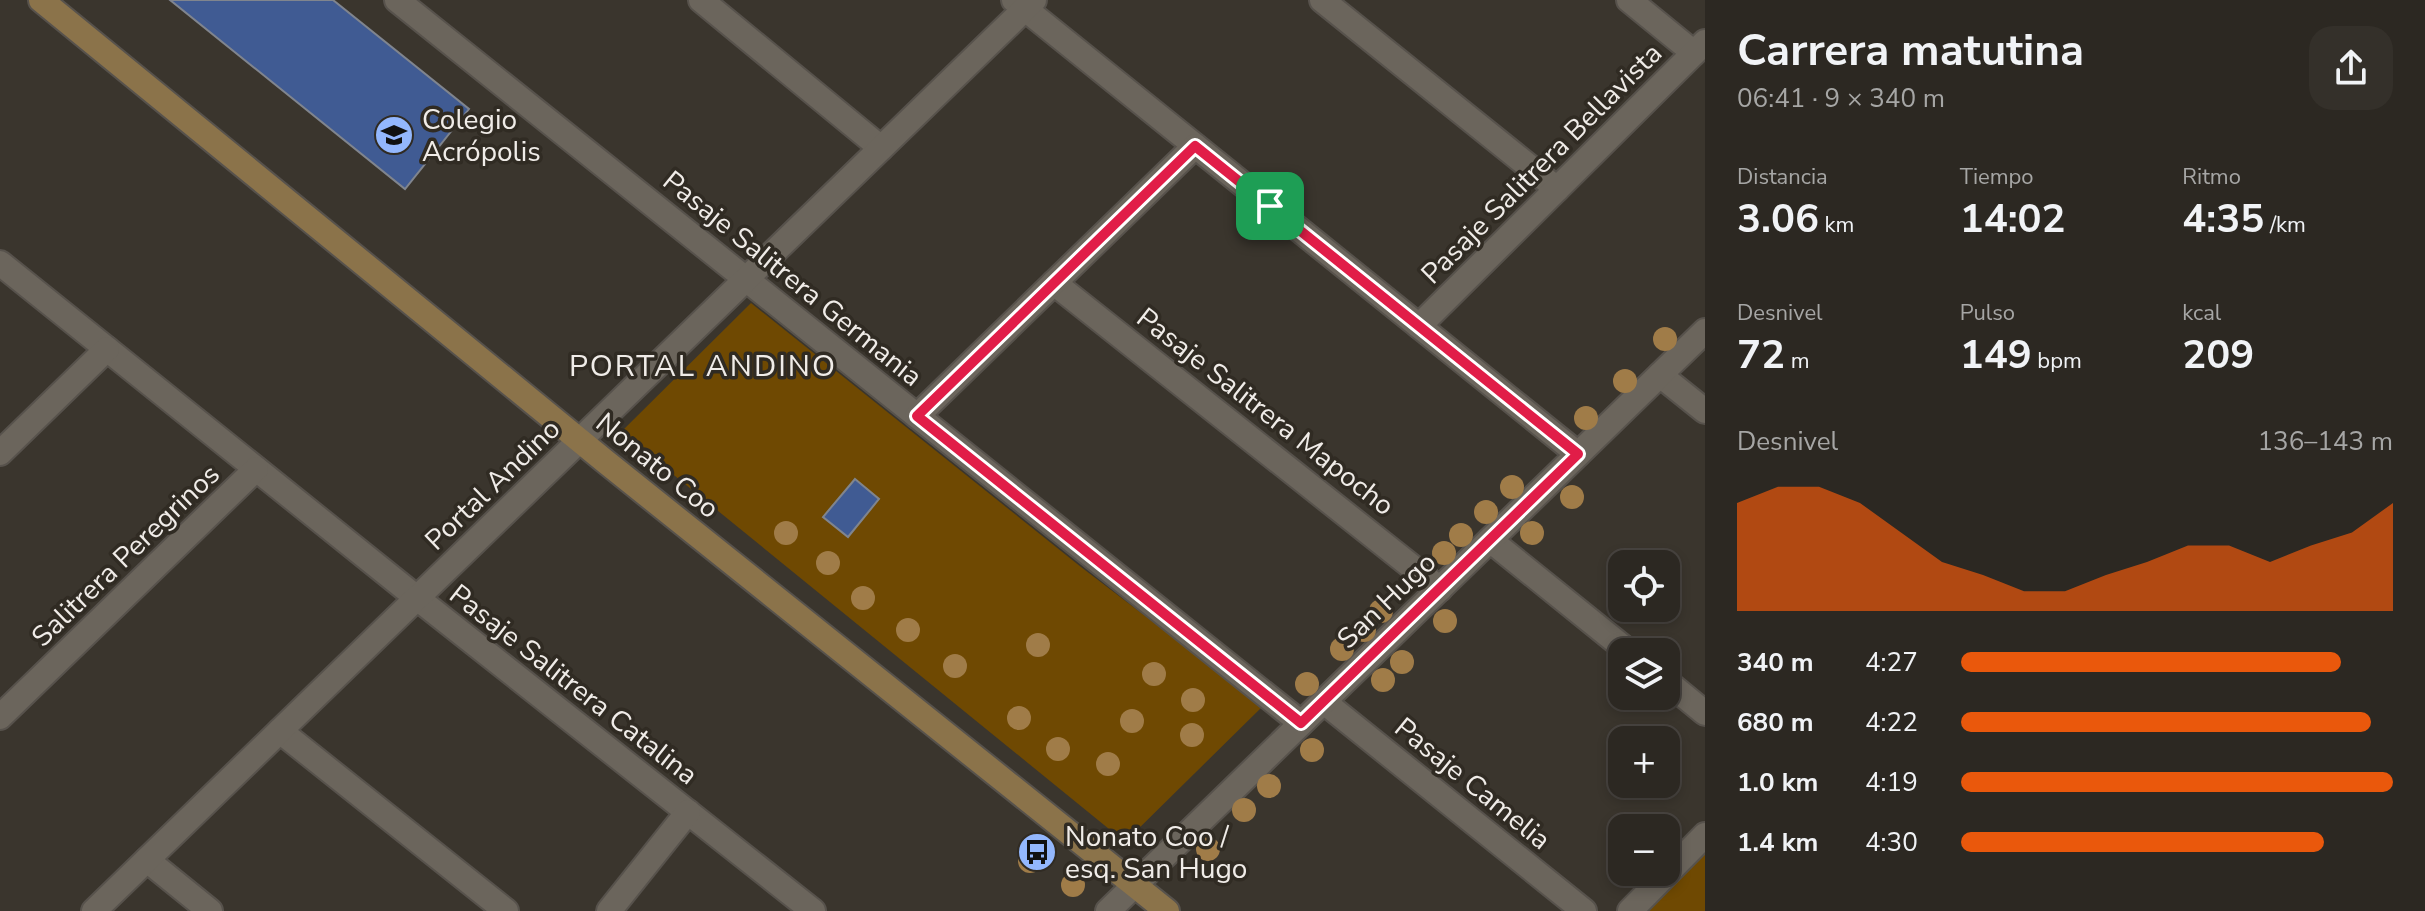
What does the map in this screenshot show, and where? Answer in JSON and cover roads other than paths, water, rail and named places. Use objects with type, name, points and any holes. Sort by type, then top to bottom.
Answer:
[{"type":"main road","name":"Nonato Coo","points":[[41,0],[580,440],[1167,911]]},
{"type":"street","name":"Pasaje Salitrera Germania","points":[[397,0],[1301,723]]},
{"type":"street","points":[[701,0],[881,148]]},
{"type":"street","points":[[1322,0],[1557,189]]},
{"type":"street","points":[[1629,0],[1700,48]]},
{"type":"street","name":"Portal Andino","points":[[94,911],[881,148],[1025,3]]},
{"type":"street","points":[[1025,3],[1195,146],[1578,454]]},
{"type":"street","name":"Pasaje Salitrera Bellavista","points":[[1419,326],[1700,48]]},
{"type":"street","points":[[917,416],[1195,146]]},
{"type":"street","name":"Pasaje Salitrera Catalina","points":[[0,263],[813,911]]},
{"type":"street","name":"Pasaje Salitrera Mapocho","points":[[1054,283],[1440,589]]},
{"type":"street","name":"San Hugo","points":[[1108,911],[1705,331]]},
{"type":"street","points":[[0,453],[107,349]]},
{"type":"street","points":[[1660,375],[1705,411]]},
{"type":"street","name":"Salitrera Peregrinos","points":[[0,717],[256,469]]},
{"type":"street","points":[[1490,540],[1612,638]]},
{"type":"street","points":[[1680,692],[1705,713]]},
{"type":"street","name":"Pasaje Camelia","points":[[1324,702],[1584,911]]},
{"type":"street","points":[[280,731],[506,911]]},
{"type":"street","points":[[609,911],[688,812]]},
{"type":"street","points":[[1630,911],[1705,835]]},
{"type":"street","points":[[147,860],[210,911]]},
{"type":"place","name":"Colegio Acrópolis","points":[[394,135]]},
{"type":"place","name":"Nonato Coo / esq. San Hugo","points":[[1037,852]]},
{"type":"district","name":"PORTAL ANDINO","points":[[703,366]]}]
